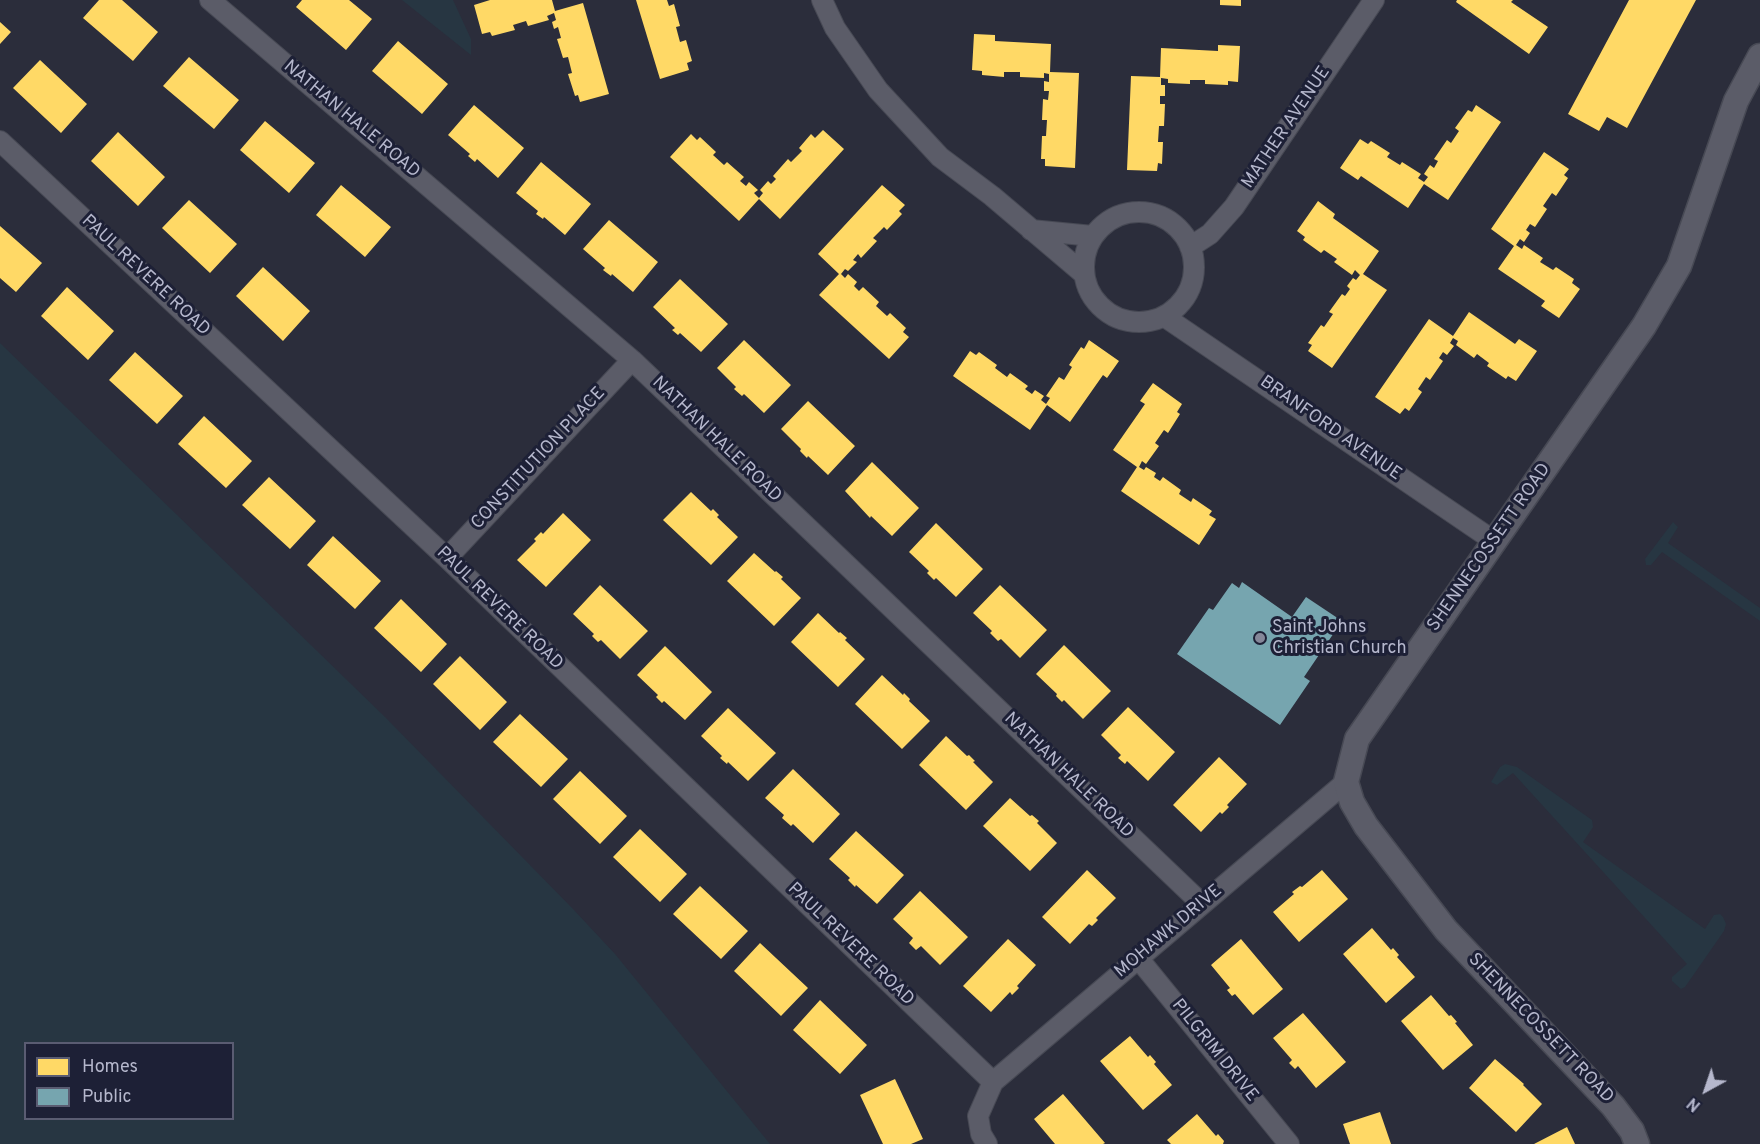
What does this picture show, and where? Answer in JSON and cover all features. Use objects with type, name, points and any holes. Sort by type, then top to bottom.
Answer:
[{"type":"street","name":"NATHAN HALE ROAD","points":[[210,0],[632,360],[1202,904]]},
{"type":"street","points":[[822,0],[835,28],[878,90],[940,157],[992,196],[1084,274]]},
{"type":"street","name":"MATHER AVENUE","points":[[1190,247],[1210,234],[1234,207],[1374,0]]},
{"type":"street","name":"SHENNECOSSETT ROAD","points":[[1637,1144],[1632,1131],[1613,1106],[1446,930],[1366,826],[1352,802],[1346,782],[1357,738],[1644,326],[1679,266],[1736,101],[1760,56]]},
{"type":"street","name":"PAUL REVERE ROAD","points":[[0,141],[447,558],[993,1082]]},
{"type":"street","points":[[1136,212],[1153,214],[1169,221],[1181,232],[1190,247],[1194,265],[1192,283],[1175,311],[1165,317],[1135,322],[1116,318],[1101,307],[1089,292],[1083,261],[1093,236],[1104,224],[1119,215],[1136,212]]},
{"type":"street","points":[[1031,230],[1093,236]]},
{"type":"street","name":"BRANFORD AVENUE","points":[[1165,317],[1494,541]]},
{"type":"street","name":"CONSTITUTION PLACE","points":[[447,558],[632,360]]},
{"type":"street","name":"MOHAWK DRIVE","points":[[993,1082],[1346,782]]},
{"type":"street","name":"PILGRIM DRIVE","points":[[1138,958],[1290,1144]]},
{"type":"street","points":[[987,1144],[981,1134],[978,1116],[993,1082]]},
{"type":"shaded area","points":[[402,0],[453,0],[471,39],[471,55]]},
{"type":"shaded area","points":[[0,343],[385,717],[573,909],[615,954],[770,1144],[0,1144]]},
{"type":"shaded area","points":[[1673,522],[1678,527],[1668,543],[1760,608],[1760,621],[1662,552],[1651,565],[1646,565],[1645,559]]},
{"type":"shaded area","points":[[1505,764],[1517,767],[1592,820],[1593,827],[1583,842],[1705,929],[1714,915],[1720,914],[1723,917],[1726,924],[1724,931],[1685,987],[1681,989],[1672,981],[1672,977],[1687,964],[1513,773],[1497,785],[1491,782],[1500,767]]},
{"type":"building: Homes","points":[[99,0],[122,0],[158,32],[133,61],[83,18]]},
{"type":"building: Homes","points":[[302,0],[349,0],[372,19],[346,50],[296,7]]},
{"type":"building: Homes","points":[[490,0],[552,0],[555,11],[583,3],[609,94],[580,102],[578,95],[575,96],[568,74],[572,73],[568,57],[563,58],[557,39],[561,38],[558,27],[554,29],[552,22],[556,20],[554,13],[547,16],[549,20],[528,26],[526,21],[513,25],[515,30],[492,36],[490,32],[482,34],[474,5]]},
{"type":"building: Homes","points":[[636,0],[667,0],[669,6],[674,4],[680,26],[676,27],[680,42],[686,40],[692,61],[687,63],[689,70],[660,79]]},
{"type":"building: Homes","points":[[1220,0],[1241,0],[1241,6],[1220,5]]},
{"type":"building: Homes","points":[[1457,0],[1513,0],[1511,2],[1548,27],[1529,54],[1456,2]]},
{"type":"building: Homes","points":[[1629,0],[1696,0],[1627,128],[1607,117],[1599,131],[1568,114]]},
{"type":"building: Homes","points":[[0,22],[11,32],[0,44]]},
{"type":"building: Homes","points":[[974,34],[995,35],[995,41],[1051,44],[1050,72],[1079,73],[1075,168],[1045,166],[1045,159],[1041,159],[1042,136],[1046,136],[1047,120],[1042,120],[1043,99],[1048,100],[1049,91],[1044,91],[1044,81],[1049,82],[1049,74],[1044,73],[1044,78],[1020,77],[1020,72],[1004,72],[1004,77],[982,75],[982,71],[972,70]]},
{"type":"building: Homes","points":[[398,41],[448,84],[422,114],[372,71]]},
{"type":"building: Homes","points":[[1218,45],[1240,46],[1238,82],[1228,81],[1228,85],[1205,84],[1205,80],[1190,80],[1190,84],[1168,83],[1168,79],[1161,78],[1161,85],[1165,85],[1165,96],[1160,96],[1160,104],[1165,104],[1164,126],[1159,126],[1158,142],[1163,142],[1162,164],[1158,163],[1157,171],[1127,170],[1131,76],[1160,77],[1161,48],[1218,51]]},
{"type":"building: Homes","points":[[189,57],[239,100],[214,129],[163,86]]},
{"type":"building: Homes","points":[[40,60],[87,104],[61,133],[13,88]]},
{"type":"building: Homes","points":[[474,105],[524,148],[498,178],[477,159],[475,162],[468,156],[470,154],[448,135]]},
{"type":"building: Homes","points":[[1476,105],[1501,122],[1448,200],[1424,184],[1408,208],[1361,176],[1358,180],[1340,168],[1360,139],[1368,144],[1371,141],[1390,153],[1387,157],[1400,165],[1402,162],[1421,174],[1418,178],[1424,182],[1428,177],[1424,174],[1430,165],[1434,168],[1438,161],[1434,159],[1447,140],[1451,143],[1459,131],[1455,128],[1468,110],[1472,112]]},
{"type":"building: Homes","points":[[265,121],[315,163],[289,193],[240,150]]},
{"type":"building: Homes","points":[[823,130],[844,149],[780,219],[759,199],[739,221],[670,157],[691,134],[697,140],[700,137],[716,152],[713,155],[724,165],[727,162],[744,177],[740,181],[746,186],[749,182],[758,190],[754,193],[759,198],[763,193],[760,190],[768,181],[771,184],[776,179],[773,176],[788,159],[791,162],[802,151],[799,148],[811,134],[815,138]]},
{"type":"building: Homes","points":[[118,132],[165,177],[138,206],[91,161]]},
{"type":"building: Homes","points":[[1544,152],[1569,169],[1564,175],[1568,178],[1556,196],[1552,193],[1543,206],[1547,209],[1535,227],[1530,224],[1526,230],[1530,233],[1524,242],[1520,239],[1516,245],[1522,249],[1524,245],[1543,258],[1540,262],[1553,270],[1556,267],[1574,279],[1572,283],[1580,289],[1559,318],[1541,306],[1545,301],[1498,269],[1514,246],[1491,229]]},
{"type":"building: Homes","points":[[541,162],[591,204],[565,235],[544,217],[543,219],[536,214],[538,211],[516,193]]},
{"type":"building: Homes","points":[[341,185],[391,227],[365,257],[316,215]]},
{"type":"building: Homes","points":[[882,185],[905,205],[899,211],[902,214],[887,230],[884,227],[873,238],[877,241],[861,258],[858,254],[853,260],[857,262],[841,274],[845,278],[848,274],[857,282],[854,286],[859,291],[863,287],[879,302],[876,306],[887,316],[890,313],[906,328],[903,332],[909,337],[889,359],[819,295],[839,274],[818,254]]},
{"type":"building: Homes","points":[[189,200],[237,244],[210,273],[162,228]]},
{"type":"building: Homes","points":[[1318,201],[1335,214],[1333,218],[1379,251],[1363,274],[1387,290],[1332,368],[1308,351],[1312,345],[1308,343],[1321,325],[1324,327],[1333,314],[1329,312],[1342,294],[1345,296],[1350,289],[1347,286],[1353,278],[1356,280],[1360,275],[1355,270],[1352,275],[1334,262],[1337,259],[1324,250],[1321,253],[1303,240],[1305,237],[1297,231]]},
{"type":"building: Homes","points":[[609,220],[658,262],[633,292],[612,274],[611,276],[603,270],[605,268],[583,249]]},
{"type":"building: Homes","points":[[0,226],[42,263],[16,292],[0,278]]},
{"type":"building: Homes","points":[[263,267],[310,311],[283,341],[236,296]]},
{"type":"building: Homes","points":[[680,279],[728,324],[701,352],[680,333],[678,335],[672,330],[675,328],[653,307]]},
{"type":"building: Homes","points":[[67,287],[114,331],[88,360],[41,316]]},
{"type":"building: Homes","points":[[1469,312],[1515,344],[1519,339],[1537,351],[1516,381],[1508,376],[1506,379],[1487,366],[1489,363],[1477,354],[1474,358],[1456,345],[1458,341],[1453,338],[1450,343],[1454,346],[1447,355],[1443,352],[1439,358],[1443,361],[1430,380],[1426,377],[1418,389],[1422,392],[1409,411],[1405,408],[1400,414],[1375,397],[1429,319],[1453,336]]},
{"type":"building: Homes","points":[[744,340],[791,385],[764,413],[744,394],[742,396],[734,389],[736,387],[717,368]]},
{"type":"building: Homes","points":[[1089,340],[1119,361],[1107,378],[1103,375],[1070,422],[1047,405],[1030,430],[953,376],[970,351],[976,355],[979,352],[997,365],[995,368],[1007,377],[1010,373],[1028,386],[1025,389],[1032,394],[1035,390],[1044,396],[1041,400],[1046,404],[1050,398],[1046,396],[1059,377],[1064,380],[1072,367],[1069,365],[1081,347],[1084,349]]},
{"type":"building: Homes","points":[[135,352],[183,396],[157,424],[109,380]]},
{"type":"building: Homes","points":[[1153,383],[1182,404],[1177,412],[1180,414],[1168,433],[1164,430],[1155,443],[1159,446],[1146,464],[1142,461],[1139,467],[1144,470],[1146,467],[1156,473],[1154,477],[1160,481],[1163,477],[1181,490],[1179,494],[1191,502],[1193,498],[1212,511],[1209,515],[1216,519],[1199,545],[1121,491],[1137,467],[1113,450],[1145,404],[1140,401]]},
{"type":"building: Homes","points":[[808,401],[855,446],[828,475],[808,456],[807,458],[781,429]]},
{"type":"building: Homes","points":[[204,416],[252,461],[226,488],[178,444]]},
{"type":"building: Homes","points":[[872,462],[919,508],[892,536],[871,516],[870,518],[845,491]]},
{"type":"building: Homes","points":[[269,477],[316,521],[290,549],[242,505]]},
{"type":"building: Homes","points":[[691,492],[711,511],[713,509],[719,515],[717,517],[738,537],[711,565],[663,520]]},
{"type":"building: Homes","points":[[563,513],[591,540],[546,587],[517,560],[536,541],[534,539],[541,532],[543,534]]},
{"type":"building: Homes","points":[[936,523],[983,569],[956,597],[936,578],[934,580],[927,573],[929,571],[909,552]]},
{"type":"building: Homes","points":[[333,536],[381,581],[355,609],[307,565]]},
{"type":"building: Homes","points":[[754,553],[783,577],[781,579],[801,598],[774,626],[727,581]]},
{"type":"building: Homes","points":[[600,585],[648,631],[620,659],[601,640],[598,642],[592,636],[594,634],[573,614]]},
{"type":"building: Homes","points":[[1000,585],[1047,630],[1020,658],[1001,639],[998,641],[990,633],[992,631],[973,613]]},
{"type":"building: Homes","points":[[401,599],[447,644],[421,672],[374,628]]},
{"type":"building: Homes","points":[[818,613],[847,638],[845,640],[865,659],[838,687],[791,642]]},
{"type":"building: Homes","points":[[1064,645],[1111,691],[1083,719],[1064,700],[1062,702],[1036,674]]},
{"type":"building: Homes","points":[[665,646],[712,692],[685,720],[664,701],[662,703],[656,697],[658,695],[637,675]]},
{"type":"building: Homes","points":[[460,656],[507,702],[480,730],[433,684]]},
{"type":"building: Homes","points":[[882,675],[903,695],[904,693],[930,721],[902,749],[855,704]]},
{"type":"building: Homes","points":[[1128,707],[1175,752],[1148,781],[1127,761],[1125,764],[1118,758],[1121,755],[1101,735]]},
{"type":"building: Homes","points":[[728,708],[776,753],[748,781],[728,762],[727,764],[720,758],[722,756],[701,736]]},
{"type":"building: Homes","points":[[520,714],[568,759],[541,787],[493,742]]},
{"type":"building: Homes","points":[[946,736],[967,756],[969,755],[993,782],[966,810],[919,765]]},
{"type":"building: Homes","points":[[1219,757],[1247,784],[1227,805],[1229,807],[1222,814],[1220,812],[1201,832],[1173,805]]},
{"type":"building: Homes","points":[[793,769],[840,814],[813,843],[793,824],[791,826],[782,818],[784,815],[765,798]]},
{"type":"building: Homes","points":[[580,771],[627,816],[600,844],[553,799]]},
{"type":"building: Homes","points":[[1010,798],[1039,821],[1037,823],[1057,843],[1030,871],[983,826]]},
{"type":"building: Homes","points":[[640,829],[687,874],[660,902],[613,857]]},
{"type":"building: Homes","points":[[856,831],[904,875],[877,904],[856,885],[855,887],[848,880],[850,878],[829,859]]},
{"type":"building: Homes","points":[[1087,870],[1116,898],[1096,918],[1098,920],[1092,926],[1089,924],[1070,944],[1042,917]]},
{"type":"building: Homes","points":[[1322,870],[1348,899],[1299,942],[1273,912],[1294,894],[1292,892],[1302,887]]},
{"type":"building: Homes","points":[[700,886],[748,931],[721,959],[673,914]]},
{"type":"building: Homes","points":[[920,891],[968,937],[940,965],[921,946],[916,950],[909,943],[913,938],[893,919]]},
{"type":"building: Homes","points":[[1372,928],[1391,950],[1393,948],[1399,955],[1397,957],[1415,977],[1386,1003],[1343,954]]},
{"type":"building: Homes","points":[[1008,939],[1036,965],[1017,986],[1019,988],[1012,995],[1010,992],[991,1012],[963,986]]},
{"type":"building: Homes","points":[[1241,939],[1283,989],[1253,1015],[1235,994],[1232,996],[1227,990],[1230,988],[1211,965]]},
{"type":"building: Homes","points":[[760,943],[808,988],[781,1016],[734,971]]},
{"type":"building: Homes","points":[[1431,995],[1457,1022],[1455,1023],[1473,1045],[1443,1070],[1401,1021]]},
{"type":"building: Homes","points":[[820,1000],[867,1045],[840,1074],[793,1030]]},
{"type":"building: Homes","points":[[1303,1013],[1346,1062],[1316,1088],[1298,1066],[1295,1069],[1289,1063],[1292,1060],[1273,1038]]},
{"type":"building: Homes","points":[[1130,1036],[1148,1057],[1150,1055],[1156,1062],[1154,1064],[1172,1085],[1143,1110],[1100,1061]]},
{"type":"building: Homes","points":[[1495,1059],[1524,1084],[1542,1104],[1516,1132],[1469,1088]]},
{"type":"building: Homes","points":[[895,1079],[923,1139],[911,1144],[883,1144],[860,1095]]},
{"type":"building: Homes","points":[[1063,1094],[1105,1143],[1055,1144],[1034,1119]]},
{"type":"building: Homes","points":[[1380,1112],[1391,1144],[1350,1144],[1343,1124]]},
{"type":"building: Homes","points":[[1197,1114],[1216,1136],[1218,1134],[1224,1141],[1223,1144],[1171,1144],[1167,1140]]},
{"type":"building: Homes","points":[[1567,1127],[1575,1144],[1534,1144]]},
{"type":"building: Public","name":"Saint Johns Christian Church","points":[[1242,582],[1292,617],[1306,597],[1342,621],[1304,677],[1310,681],[1280,725],[1177,654],[1209,608],[1213,610],[1232,583],[1239,588]]},
{"type":"place","name":"Saint Johns Christian Church","points":[[1260,638]]}]
